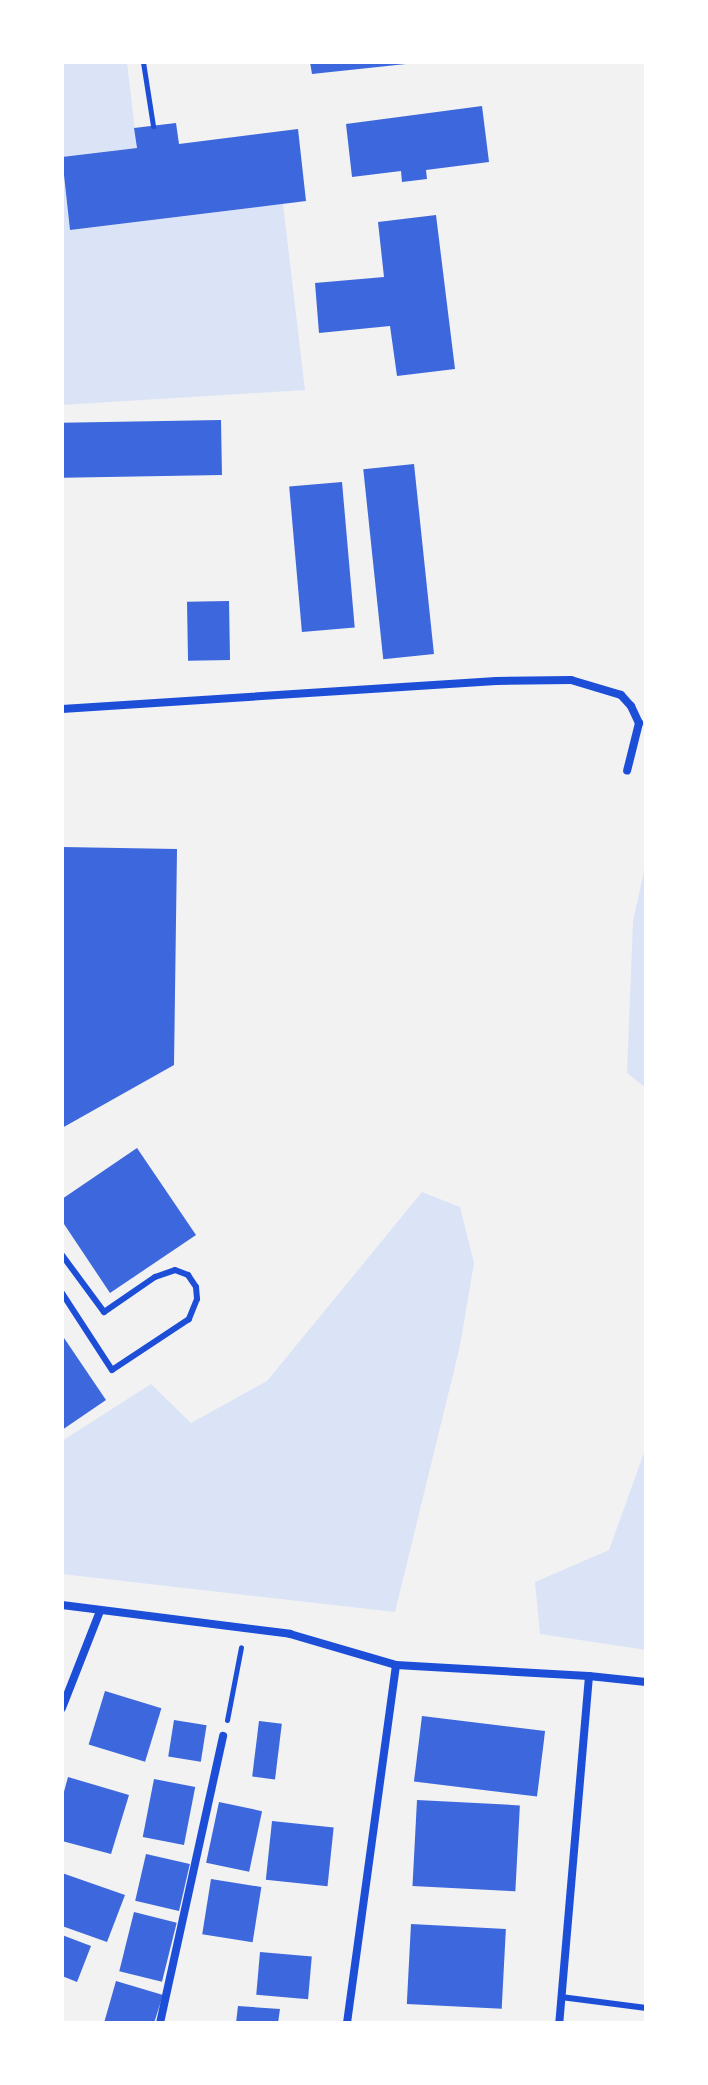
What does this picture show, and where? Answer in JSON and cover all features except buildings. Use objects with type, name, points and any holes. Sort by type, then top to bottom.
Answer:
[{"type":"street","points":[[62,709],[496,681],[571,680],[621,695],[631,706],[639,723],[627,771]]},
{"type":"street","points":[[62,1605],[290,1634],[396,1665],[646,1682]]},
{"type":"street","points":[[62,1708],[100,1611]]},
{"type":"street","points":[[347,2023],[396,1665]]},
{"type":"street","points":[[559,2023],[589,1676]]},
{"type":"street","points":[[160,2023],[223,1736]]},
{"type":"lane","points":[[62,1255],[104,1312],[155,1277],[175,1270],[188,1275],[196,1287],[197,1299],[189,1319],[112,1370],[62,1293]]},
{"type":"lane","points":[[561,1997],[646,2008]]},
{"type":"path","points":[[143,62],[153,126]]},
{"type":"path","points":[[223,1736],[245,1629]]},
{"type":"shaded area","points":[[62,62],[127,62],[137,148],[62,157]]},
{"type":"shaded area","points":[[62,160],[70,230],[283,204],[305,390],[62,405]]},
{"type":"shaded area","points":[[646,862],[646,1088],[627,1073],[633,921]]},
{"type":"shaded area","points":[[422,1192],[460,1207],[474,1263],[460,1346],[395,1612],[62,1574],[62,1441],[151,1384],[191,1423],[267,1381]]},
{"type":"shaded area","points":[[646,1447],[646,1650],[540,1634],[535,1582],[609,1550]]}]
